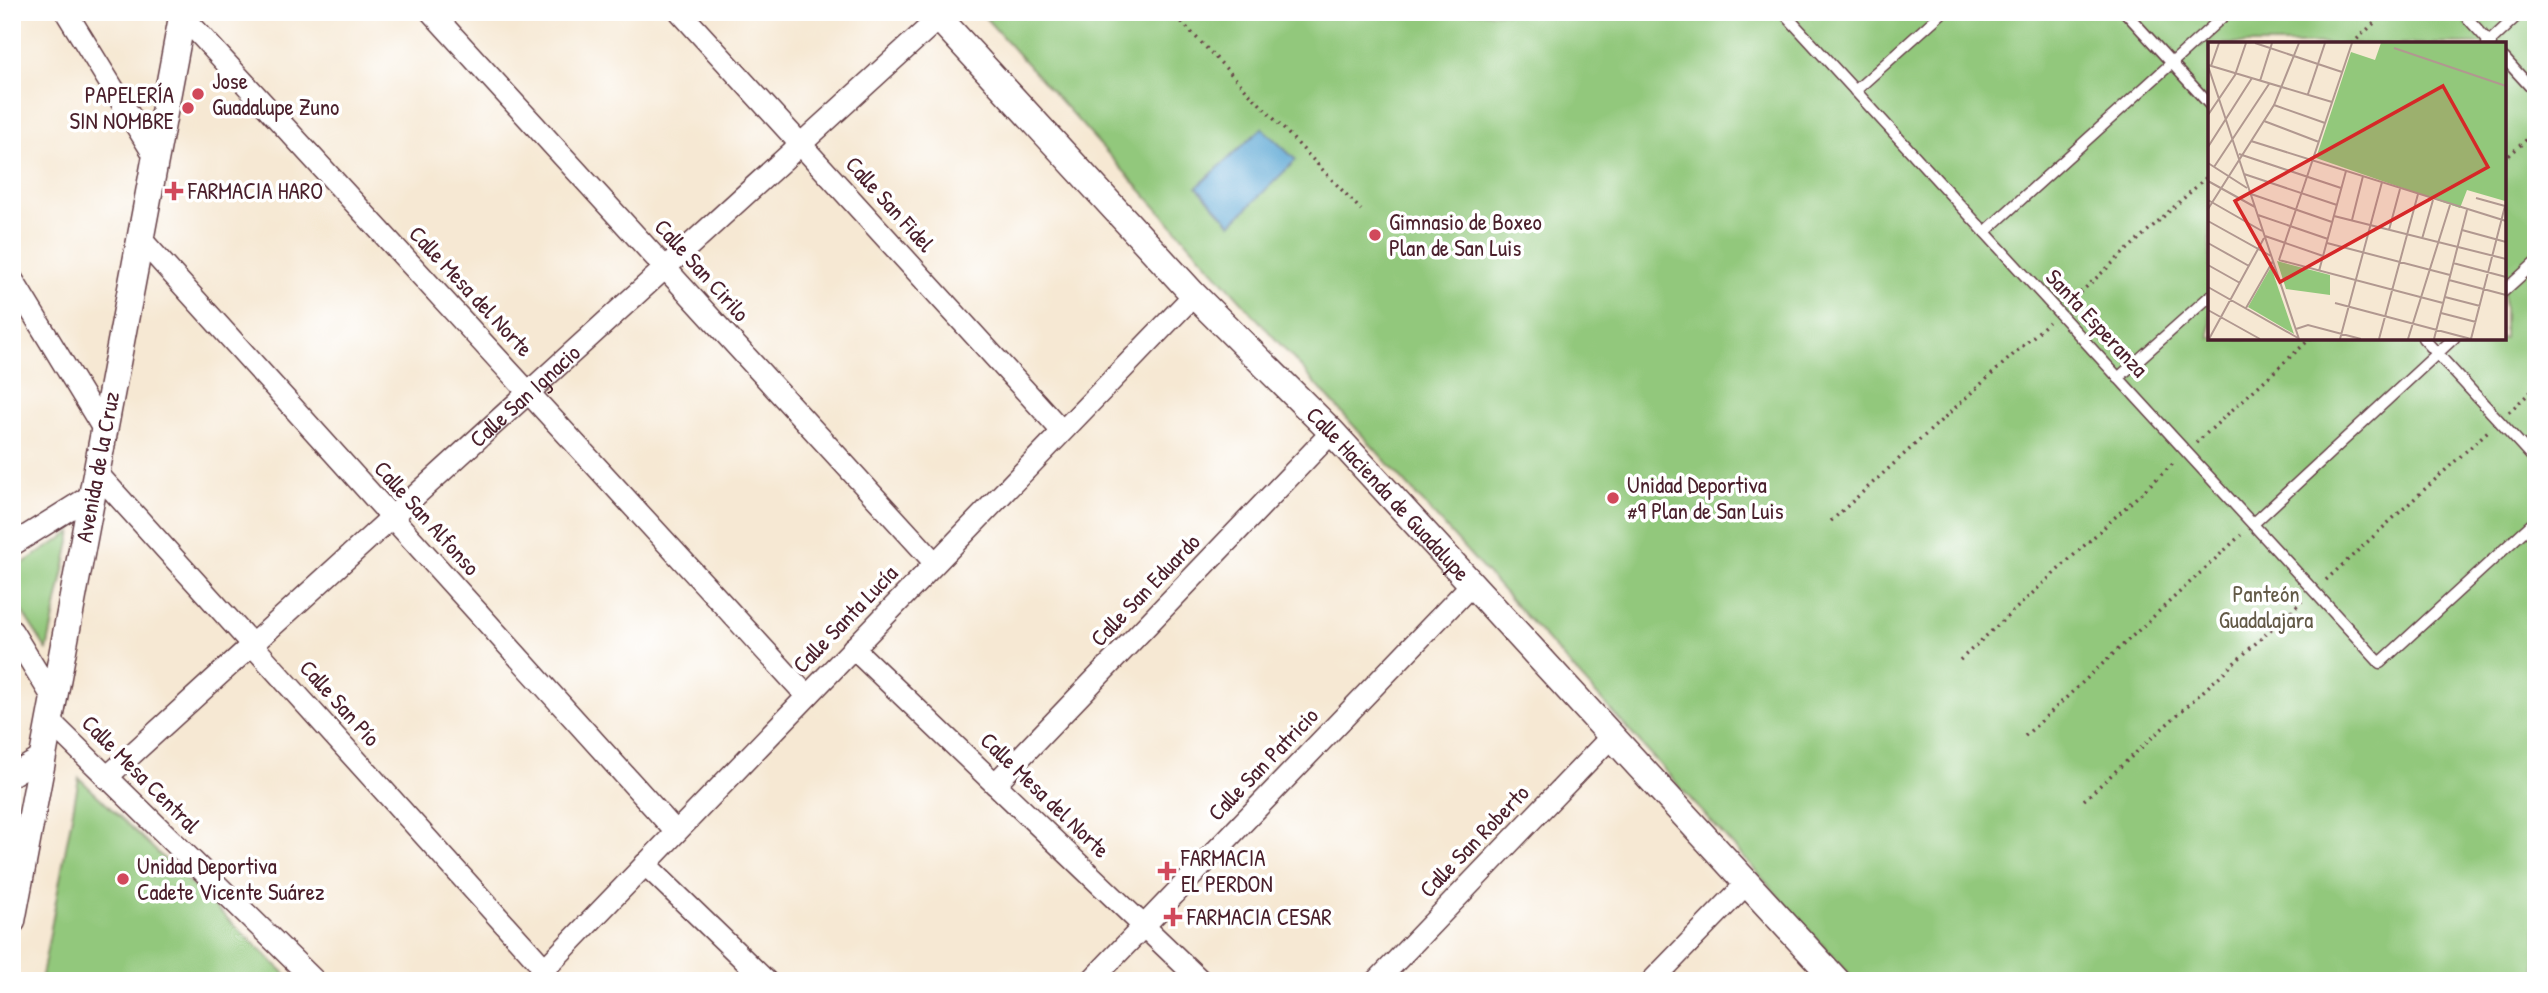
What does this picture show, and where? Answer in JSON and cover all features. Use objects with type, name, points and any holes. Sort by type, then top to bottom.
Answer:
[{"type":"street","points":[[66,12],[156,158]]},
{"type":"street","name":"Calle San Cirilo","points":[[431,12],[935,563]]},
{"type":"street","name":"Calle San Fidel","points":[[680,12],[1062,431]]},
{"type":"street","name":"Avenida de la Cruz","points":[[12,921],[183,14]]},
{"type":"street","name":"Calle Mesa del Norte","points":[[183,14],[807,696]]},
{"type":"street","name":"Calle San Ignacio","points":[[106,778],[939,14]]},
{"type":"street","name":"Calle Hacienda de Guadalupe","points":[[939,14],[1194,295],[1332,432],[1610,738],[1837,981]]},
{"type":"street","name":"Calle San Alfonso","points":[[140,239],[676,832]]},
{"type":"street","points":[[12,279],[104,430]]},
{"type":"street","name":"Calle Santa Lucía","points":[[539,975],[1194,295]]},
{"type":"street","name":"Calle San Eduardo","points":[[995,784],[1332,432]]},
{"type":"street","points":[[12,545],[94,483]]},
{"type":"street","name":"Calle San Pío","points":[[94,483],[252,645],[539,975]]},
{"type":"street","name":"Calle San Patricio","points":[[1091,981],[1472,584]]},
{"type":"street","name":"Calle Mesa Central","points":[[12,631],[52,709],[106,778],[314,981]]},
{"type":"street","name":"Calle Mesa del Norte","points":[[853,648],[1201,981]]},
{"type":"street","name":"Calle San Roberto","points":[[1377,981],[1610,738]]},
{"type":"street","points":[[12,775],[42,757]]},
{"type":"street","points":[[645,864],[766,981]]},
{"type":"street","points":[[1652,981],[1747,883]]},
{"type":"lane","name":"Santa Esperanza","points":[[1783,12],[2380,663],[2536,520]]},
{"type":"lane","points":[[1855,91],[1943,12]]},
{"type":"lane","points":[[2125,12],[2208,103]]},
{"type":"lane","points":[[1985,232],[2228,12]]},
{"type":"lane","points":[[2462,12],[2488,42]]},
{"type":"lane","points":[[2490,42],[2521,12]]},
{"type":"lane","points":[[2506,60],[2536,93]]},
{"type":"lane","points":[[2506,289],[2536,262]]},
{"type":"lane","points":[[2118,377],[2208,298]]},
{"type":"lane","points":[[2425,340],[2536,461]]},
{"type":"lane","points":[[2253,524],[2452,340]]},
{"type":"path","points":[[1172,12],[1361,210]]},
{"type":"path","points":[[2354,42],[2386,12]]},
{"type":"path","points":[[2506,158],[2536,131]]},
{"type":"path","points":[[1831,520],[2208,176]]},
{"type":"path","points":[[1960,660],[2309,340]]},
{"type":"path","points":[[2025,736],[2253,524]]},
{"type":"green space","name":"Panteón Guadalajara","points":[[2536,12],[2536,981],[1855,981],[981,13]]},
{"type":"green space","points":[[72,532],[47,650],[12,596],[12,570]]},
{"type":"green space","name":"Unidad Deportiva Cadete Vicente Suárez","points":[[79,778],[293,981],[41,981]]},
{"type":"water","points":[[1262,128],[1296,160],[1231,224],[1197,187]]},
{"type":"place","name":"Jose Guadalupe Zuno","points":[[198,94]]},
{"type":"place","name":"PAPELERÍA SIN NOMBRE","points":[[188,108]]},
{"type":"place","name":"FARMACIA HARO","points":[[174,191]]},
{"type":"place","name":"Gimnasio de Boxeo Plan de San Luis","points":[[1375,235]]},
{"type":"place","name":"Unidad Deportiva #9 Plan de San Luis","points":[[1613,498]]},
{"type":"place","name":"FARMACIA EL PERDON","points":[[1167,871]]},
{"type":"place","name":"Unidad Deportiva Cadete Vicente Suárez","points":[[123,879]]},
{"type":"place","name":"FARMACIA CESAR","points":[[1173,917]]}]
